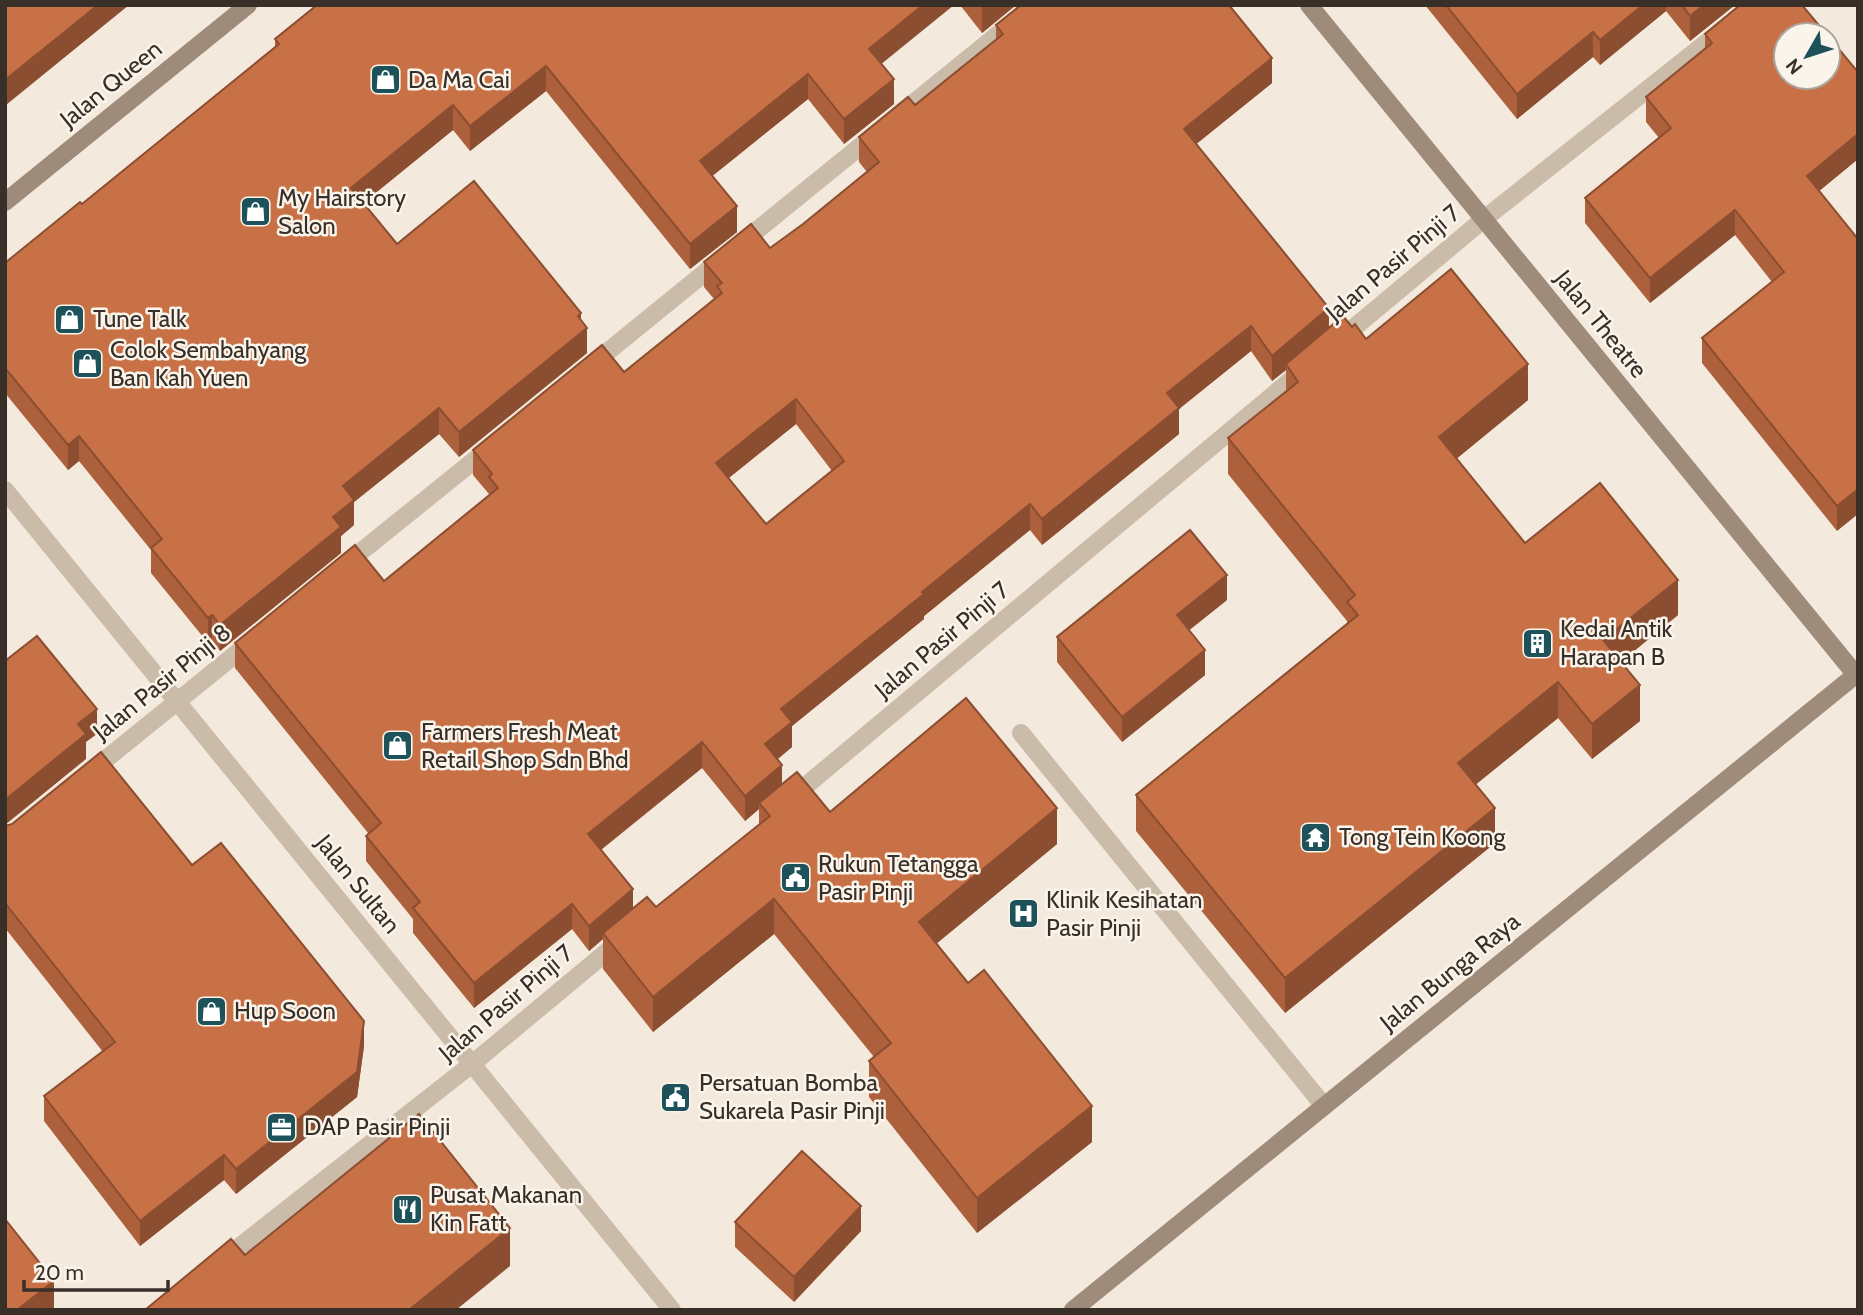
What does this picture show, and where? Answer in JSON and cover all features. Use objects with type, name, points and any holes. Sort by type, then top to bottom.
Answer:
[{"type":"main road","name":"Jalan Queen","points":[[5,202],[248,5]]},
{"type":"main road","name":"Jalan Theatre","points":[[1308,5],[1857,674]]},
{"type":"main road","name":"Jalan Bunga Raya","points":[[1073,1310],[1857,674]]},
{"type":"street","points":[[578,375],[1034,5]]},
{"type":"street","name":"Jalan Pasir Pinji 7","points":[[781,806],[1484,219],[1754,5]]},
{"type":"street","points":[[329,578],[502,437]]},
{"type":"street","name":"Jalan Sultan","points":[[5,490],[672,1310]]},
{"type":"street","name":"Jalan Pasir Pinji 8","points":[[80,780],[264,631]]},
{"type":"street","points":[[1021,733],[1324,1106]]},
{"type":"street","name":"Jalan Pasir Pinji 7","points":[[202,1276],[472,1064],[632,930]]},
{"type":"building","points":[[5,5],[98,5],[5,80]]},
{"type":"building","points":[[317,5],[923,5],[869,49],[894,79],[844,119],[808,74],[700,161],[737,206],[690,244],[546,66],[470,126],[453,105],[351,188],[397,244],[474,181],[581,313],[578,316],[587,328],[459,432],[439,408],[343,486],[354,500],[333,517],[341,527],[220,625],[212,615],[208,618],[151,548],[162,539],[79,436],[68,445],[5,368],[5,263],[279,44],[275,39]]},
{"type":"building","points":[[1021,5],[1229,5],[1272,58],[1184,129],[1329,308],[1272,356],[1251,326],[1167,393],[1179,408],[1042,519],[1030,504],[922,592],[924,594],[781,709],[792,722],[765,744],[782,765],[745,796],[702,742],[588,834],[633,889],[589,926],[572,904],[474,983],[413,908],[420,902],[366,836],[381,823],[235,643],[355,545],[384,581],[498,488],[489,477],[492,474],[473,450],[602,345],[624,372],[722,293],[717,286],[722,283],[704,262],[751,224],[770,248],[803,224],[879,162],[859,137],[908,97],[915,105],[1003,34],[996,25]],"holes":[[[796,399],[844,461],[766,524],[716,463]]]},
{"type":"building","points":[[1446,5],[1643,5],[1600,40],[1593,32],[1517,94]]},
{"type":"building","points":[[1682,5],[1704,5],[1690,16]]},
{"type":"building","points":[[1740,5],[1802,5],[1815,21],[1772,21],[1772,91],[1842,91],[1842,53],[1858,72],[1858,134],[1807,176],[1858,239],[1858,489],[1837,506],[1702,338],[1784,272],[1735,210],[1650,278],[1585,198],[1671,128],[1646,97],[1712,43],[1705,34]]},
{"type":"building","points":[[1451,269],[1528,364],[1439,437],[1525,543],[1600,483],[1678,580],[1603,640],[1640,685],[1592,724],[1558,682],[1458,763],[1495,808],[1285,978],[1136,795],[1358,615],[1347,602],[1355,595],[1228,438],[1298,382],[1286,364],[1343,316],[1352,327],[1355,324],[1366,339]]},
{"type":"building","points":[[1190,530],[1227,575],[1177,615],[1205,650],[1122,717],[1057,637]]},
{"type":"building","points":[[37,636],[97,709],[78,724],[86,734],[5,800],[5,661]]},
{"type":"building","points":[[966,698],[1057,808],[919,922],[968,983],[984,970],[1092,1106],[977,1198],[869,1061],[891,1043],[774,899],[653,997],[603,933],[647,897],[656,907],[770,816],[759,803],[797,772],[830,812]]},
{"type":"building","points":[[101,752],[192,865],[221,843],[364,1021],[357,1072],[236,1169],[224,1155],[140,1221],[44,1096],[115,1042],[5,903],[5,826],[12,824]]},
{"type":"building","points":[[419,1114],[510,1228],[409,1310],[145,1310],[231,1239],[245,1255]]},
{"type":"building","points":[[802,1151],[861,1206],[794,1277],[735,1222]]},
{"type":"building","points":[[5,1219],[54,1281],[17,1310],[5,1310]]},
{"type":"place","name":"Da Ma Cai","points":[[385,80]]},
{"type":"place","name":"My Hairstory Salon","points":[[255,212]]},
{"type":"place","name":"Tune Talk","points":[[70,319]]},
{"type":"place","name":"Colok Sembahyang Ban Kah Yuen","points":[[87,364]]},
{"type":"place","name":"Kedai Antik Harapan B","points":[[1537,643]]},
{"type":"place","name":"Farmers Fresh Meat Retail Shop Sdn Bhd","points":[[398,746]]},
{"type":"place","name":"Tong Tein Koong","points":[[1316,837]]},
{"type":"place","name":"Rukun Tetangga Pasir Pinji","points":[[795,878]]},
{"type":"place","name":"Klinik Kesihatan Pasir Pinji","points":[[1023,914]]},
{"type":"place","name":"Hup Soon","points":[[211,1011]]},
{"type":"place","name":"Persatuan Bomba Sukarela Pasir Pinji","points":[[676,1097]]},
{"type":"place","name":"DAP Pasir Pinji","points":[[281,1127]]},
{"type":"place","name":"Pusat Makanan Kin Fatt","points":[[407,1209]]}]
